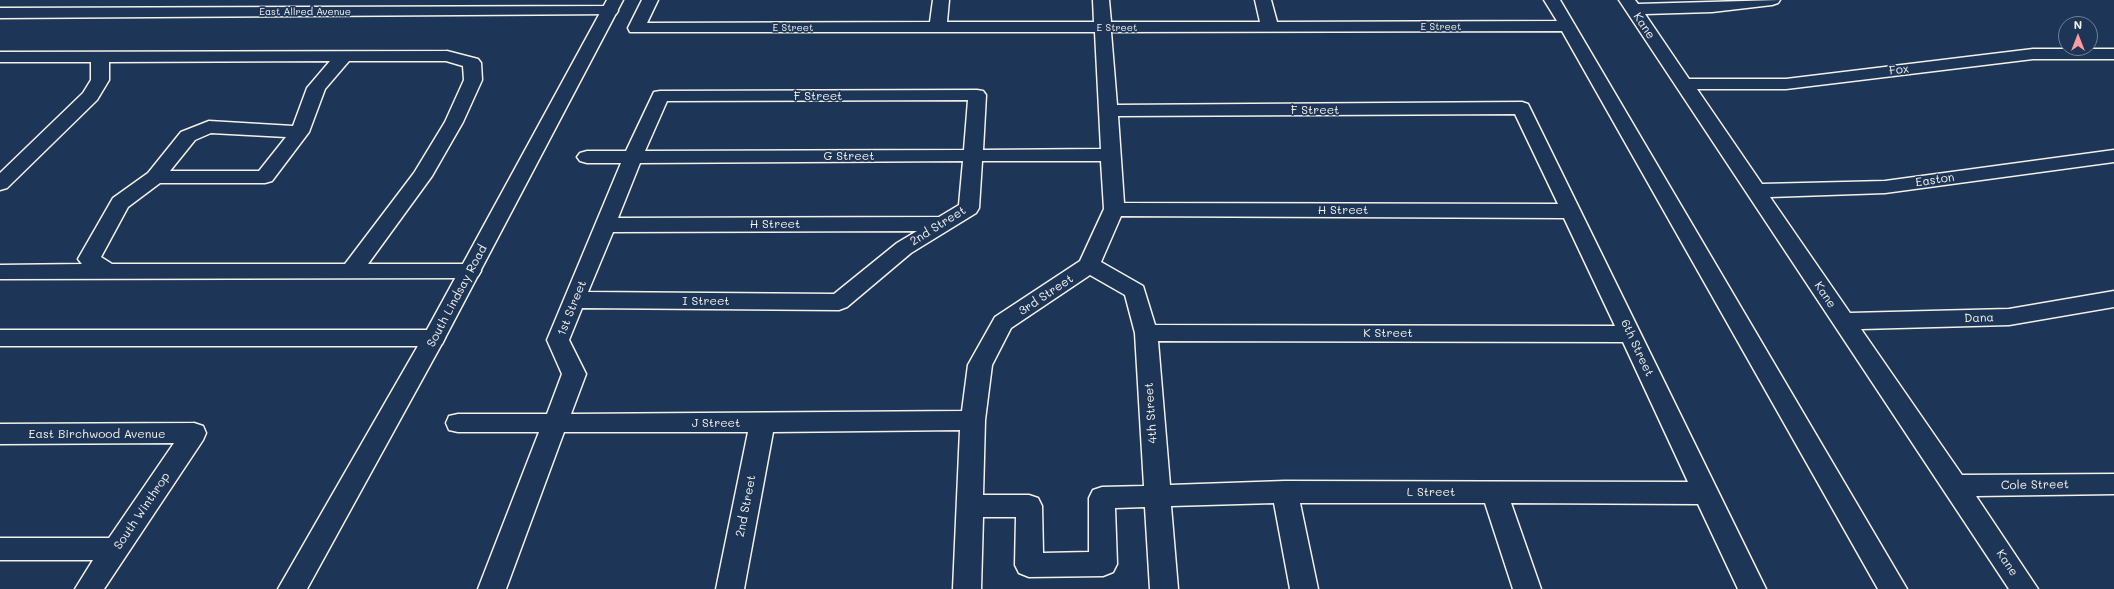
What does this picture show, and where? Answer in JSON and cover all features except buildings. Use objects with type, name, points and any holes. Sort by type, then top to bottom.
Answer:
[{"type":"street","points":[[311,12],[322,0]]},
{"type":"street","name":"E Street","points":[[650,0],[636,28],[1568,26]]},
{"type":"street","points":[[938,28],[941,0]]},
{"type":"street","points":[[1089,265],[1114,210],[1101,0]]},
{"type":"street","points":[[1263,0],[1270,27]]},
{"type":"street","points":[[1552,0],[1893,589]]},
{"type":"street","points":[[1630,4],[1712,6],[1772,0]]},
{"type":"street","name":"Kane","points":[[1630,4],[2024,589]]},
{"type":"street","name":"East Allred Avenue","points":[[0,13],[311,12],[613,5]]},
{"type":"street","name":"South Lindsay Road","points":[[292,589],[434,338],[613,5]]},
{"type":"street","name":"Fox","points":[[1684,84],[1786,84],[2033,54],[2114,54]]},
{"type":"street","points":[[155,178],[265,177],[300,132],[316,88],[344,56]]},
{"type":"street","points":[[0,58],[447,56],[472,63],[473,80],[454,122],[422,176],[351,271]]},
{"type":"street","points":[[0,183],[69,119],[91,96],[100,80],[100,57]]},
{"type":"street","name":"F Street","points":[[660,96],[977,95]]},
{"type":"street","name":"2nd Street","points":[[839,302],[904,248],[969,208],[974,156],[977,95]]},
{"type":"street","name":"1st Street","points":[[492,589],[554,423],[574,374],[558,340],[633,157],[660,96]]},
{"type":"street","name":"F Street","points":[[1108,111],[1522,108]]},
{"type":"street","name":"6th Street","points":[[1522,108],[1752,589]]},
{"type":"street","points":[[108,272],[89,259],[120,203],[155,178],[188,136],[209,127],[300,132]]},
{"type":"street","name":"G Street","points":[[587,157],[1111,155]]},
{"type":"street","name":"Easton","points":[[1755,191],[1885,187],[2114,156]]},
{"type":"street","name":"H Street","points":[[1114,210],[1571,211]]},
{"type":"street","name":"H Street","points":[[606,225],[944,224]]},
{"type":"street","name":"4th Street","points":[[1089,265],[1135,291],[1146,333],[1164,589]]},
{"type":"street","name":"3rd Street","points":[[967,589],[973,420],[980,365],[1004,323],[1089,265]]},
{"type":"street","points":[[0,272],[470,271]]},
{"type":"street","name":"Dana","points":[[1843,321],[2009,317],[2114,299]]},
{"type":"street","name":"I Street","points":[[574,300],[839,302]]},
{"type":"street","name":"K Street","points":[[1146,333],[1630,334]]},
{"type":"street","points":[[0,338],[434,338]]},
{"type":"street","name":"J Street","points":[[458,423],[762,423],[973,420]]},
{"type":"street","name":"2nd Street","points":[[730,589],[762,423]]},
{"type":"street","name":"East Birchwood Avenue","points":[[0,434],[194,433]]},
{"type":"street","name":"South Winthrop","points":[[89,589],[194,433]]},
{"type":"street","name":"Cole Street","points":[[1955,486],[2114,484]]},
{"type":"street","points":[[1285,492],[1304,589]]},
{"type":"street","name":"L Street","points":[[970,506],[1029,506],[1028,565],[1104,564],[1102,498],[1285,492],[1705,493]]},
{"type":"street","points":[[1494,492],[1527,589]]},
{"type":"street","points":[[0,549],[116,550]]}]
